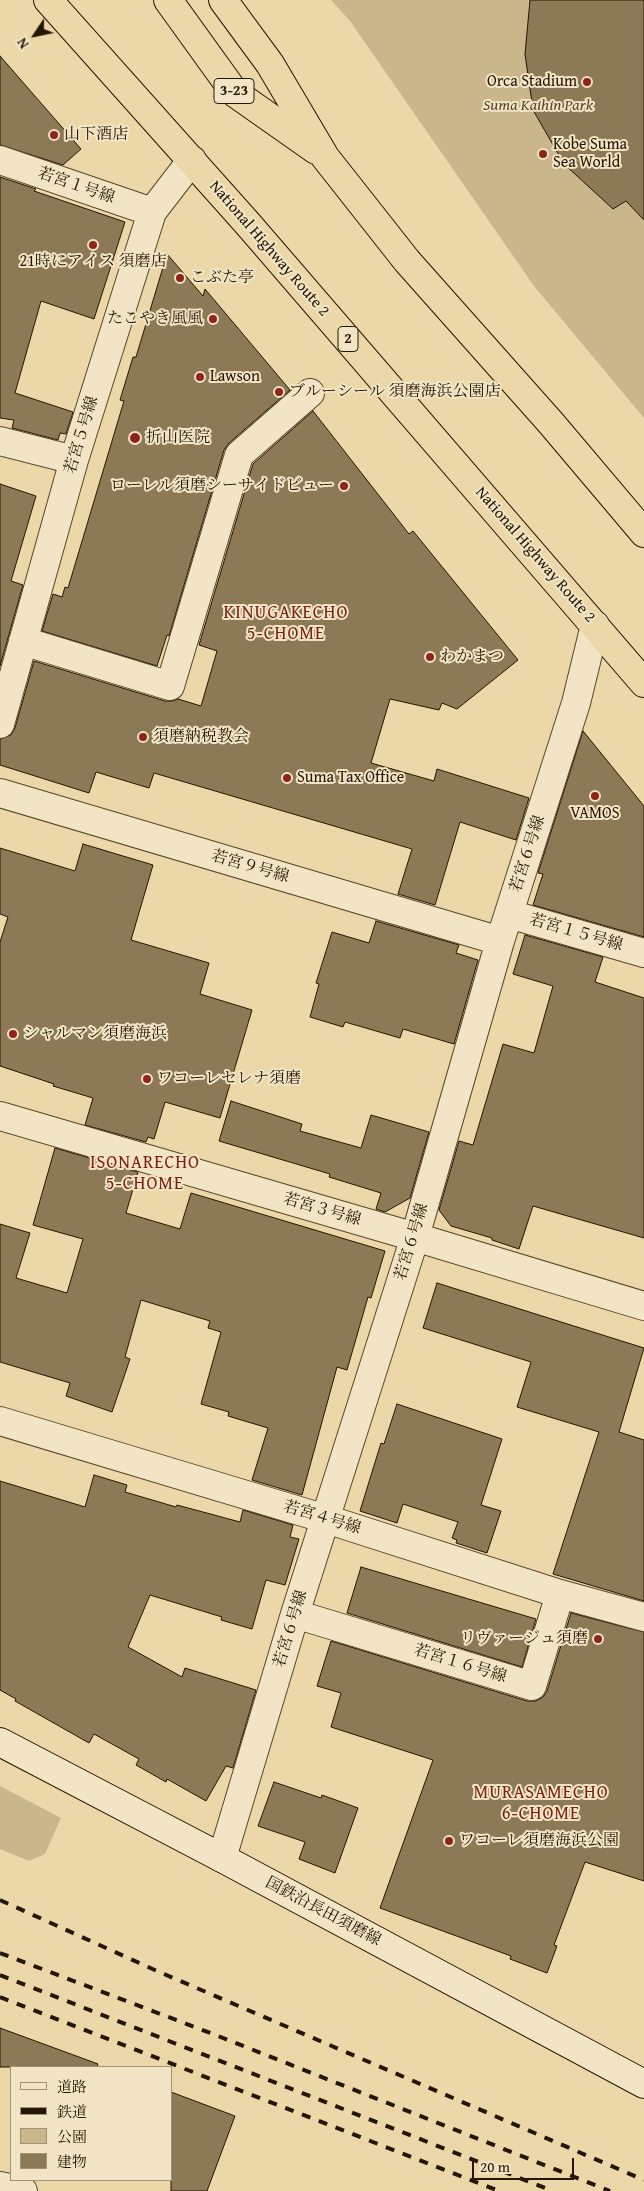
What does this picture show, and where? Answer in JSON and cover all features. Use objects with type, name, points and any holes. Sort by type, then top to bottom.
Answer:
[{"type":"highway","name":"National Highway Route 2","points":[[48,0],[192,160],[644,683]]},
{"type":"highway","name":"3-23","points":[[168,0],[235,93],[326,157]]},
{"type":"highway","points":[[224,0],[270,64],[326,157],[407,261],[551,423],[644,533]]},
{"type":"street","name":"若宮１号線","points":[[0,160],[152,212]]},
{"type":"street","name":"若宮５号線","points":[[0,724],[74,460],[152,212],[192,160]]},
{"type":"street","points":[[23,641],[170,686],[239,455],[310,393]]},
{"type":"street","points":[[0,441],[74,460]]},
{"type":"street","name":"若宮６号線","points":[[222,1858],[295,1614],[415,1237],[500,941],[576,703],[595,625]]},
{"type":"street","name":"若宮９号線","points":[[0,793],[500,941]]},
{"type":"street","name":"若宮１５号線","points":[[509,914],[644,953]]},
{"type":"street","name":"若宮３号線","points":[[0,1116],[644,1306]]},
{"type":"street","name":"若宮４号線","points":[[0,1421],[326,1519],[560,1594],[644,1617]]},
{"type":"street","name":"若宮１６号線","points":[[295,1614],[532,1686],[560,1594]]},
{"type":"street","name":"国鉄沿長田須磨線","points":[[0,1742],[222,1858],[644,2084]]},
{"type":"street","points":[[0,2186],[23,2191]]},
{"type":"green space","name":"Suma Kaihin Park","points":[[331,0],[644,0],[644,418],[534,286],[350,21]]},
{"type":"green space","points":[[0,1786],[61,1818],[45,1854],[29,1861],[0,1849]]},
{"type":"building","name":"Orca Stadium","points":[[530,0],[644,0],[644,220],[626,201],[613,209],[564,164],[533,110],[525,54]]},
{"type":"building","points":[[0,56],[81,149],[63,165],[0,145]]},
{"type":"building","points":[[0,177],[36,189],[34,191],[125,222],[94,319],[41,301],[15,393],[73,412],[66,434],[60,433],[58,440],[12,428],[14,420],[0,418]]},
{"type":"building","points":[[167,254],[203,296],[205,289],[290,390],[229,443],[224,450],[169,636],[167,635],[157,666],[42,631],[53,594],[62,597],[65,587],[68,588],[124,401],[120,400],[133,357],[136,357]]},
{"type":"building","points":[[313,411],[409,534],[413,531],[518,660],[457,709],[442,703],[439,710],[390,699],[371,763],[434,781],[437,769],[529,798],[516,840],[460,822],[435,905],[398,894],[412,849],[154,773],[149,788],[96,772],[89,793],[0,765],[0,739],[11,735],[15,728],[34,661],[165,701],[178,699],[201,706],[217,651],[199,645],[253,464]]},
{"type":"building","points":[[0,484],[36,496],[11,581],[23,585],[0,666]]},
{"type":"building","points":[[583,731],[644,806],[644,937],[533,905],[543,874],[538,873]]},
{"type":"building","points":[[83,844],[153,865],[131,940],[209,963],[200,994],[252,1010],[220,1118],[165,1102],[154,1139],[148,1137],[146,1142],[85,1125],[93,1098],[53,1086],[54,1084],[0,1066],[0,942],[8,917],[0,914],[0,848],[75,871]]},
{"type":"building","points":[[376,921],[459,945],[456,953],[478,960],[454,1044],[403,1029],[400,1038],[345,1022],[343,1027],[310,1017],[319,984],[316,983],[332,932],[369,943]]},
{"type":"building","points":[[525,935],[603,957],[595,982],[644,998],[644,1238],[533,1206],[519,1249],[492,1240],[492,1238],[451,1226],[439,1210],[459,1141],[473,1145],[503,1044],[534,1053],[553,986],[513,974]]},
{"type":"building","points":[[231,1101],[302,1124],[300,1131],[361,1148],[371,1115],[429,1132],[410,1198],[385,1212],[376,1209],[381,1193],[329,1177],[330,1174],[219,1141]]},
{"type":"building","points":[[55,1148],[138,1172],[126,1213],[180,1229],[191,1193],[385,1251],[371,1298],[368,1297],[347,1370],[337,1367],[302,1495],[252,1480],[268,1428],[228,1416],[229,1412],[201,1404],[221,1332],[208,1328],[210,1321],[141,1300],[125,1357],[130,1359],[112,1412],[66,1396],[70,1383],[0,1362],[0,1224],[30,1233],[16,1278],[67,1293],[83,1239],[33,1225]]},
{"type":"building","points":[[437,1283],[644,1348],[619,1432],[644,1440],[644,1601],[553,1574],[599,1432],[517,1407],[531,1362],[423,1328]]},
{"type":"building","points":[[397,1404],[502,1439],[481,1505],[501,1511],[487,1553],[456,1543],[457,1540],[452,1538],[458,1522],[403,1504],[397,1523],[360,1511],[381,1443],[384,1444]]},
{"type":"building","points":[[94,1475],[127,1485],[125,1492],[176,1507],[177,1505],[240,1522],[243,1510],[293,1525],[290,1537],[299,1539],[285,1585],[266,1580],[252,1629],[221,1620],[222,1617],[150,1595],[128,1647],[182,1677],[185,1668],[256,1690],[233,1768],[226,1766],[206,1801],[167,1779],[166,1782],[136,1765],[139,1759],[94,1734],[89,1743],[15,1701],[16,1699],[0,1690],[0,1481],[85,1507]]},
{"type":"building","points":[[361,1567],[536,1619],[522,1667],[347,1613]]},
{"type":"building","points":[[571,1613],[644,1632],[644,1881],[585,1862],[554,1945],[557,1946],[547,1973],[510,1959],[511,1956],[380,1908],[433,1760],[331,1727],[341,1693],[317,1686],[331,1641],[527,1701],[536,1701],[543,1697],[547,1691]]},
{"type":"building","points":[[274,1782],[321,1798],[322,1795],[358,1808],[335,1873],[299,1859],[305,1842],[258,1826]]},
{"type":"building","points":[[0,2028],[98,2064],[97,2066],[0,2067]]},
{"type":"building","points":[[172,2092],[235,2116],[207,2191],[171,2191]]},
{"type":"railway","points":[[0,1900],[157,1971],[644,2180]]},
{"type":"railway","points":[[0,1953],[213,2034],[610,2191]]},
{"type":"railway","points":[[0,1975],[553,2191]]},
{"type":"railway","points":[[0,1997],[499,2191]]},
{"type":"place","name":"Orca Stadium","points":[[587,82]]},
{"type":"place","name":"山下酒店","points":[[54,135]]},
{"type":"place","name":"Kobe Suma Sea World","points":[[543,154]]},
{"type":"place","name":"21時にアイス 須磨店","points":[[93,245]]},
{"type":"place","name":"こぶた亭","points":[[180,278]]},
{"type":"place","name":"たこやき風風","points":[[213,319]]},
{"type":"place","name":"Lawson","points":[[200,377]]},
{"type":"place","name":"ブルーシール 須磨海浜公園店","points":[[279,392]]},
{"type":"place","name":"折山医院","points":[[135,438]]},
{"type":"place","name":"ローレル須磨シーサイドビュー","points":[[344,486]]},
{"type":"place","name":"わかまつ","points":[[430,657]]},
{"type":"place","name":"須磨納税教会","points":[[143,737]]},
{"type":"place","name":"Suma Tax Office","points":[[287,778]]},
{"type":"place","name":"VAMOS","points":[[595,796]]},
{"type":"place","name":"シャルマン須磨海浜","points":[[13,1034]]},
{"type":"place","name":"ワコーレセレナ須磨","points":[[147,1079]]},
{"type":"place","name":"リヴァージュ須磨","points":[[598,1639]]},
{"type":"place","name":"ワコーレ須磨海浜公園","points":[[449,1841]]},
{"type":"district","name":"KINUGAKECHO 5-CHOME","points":[[286,623]]},
{"type":"district","name":"ISONARECHO 5-CHOME","points":[[145,1173]]},
{"type":"district","name":"MURASAMECHO 6-CHOME","points":[[541,1804]]}]
